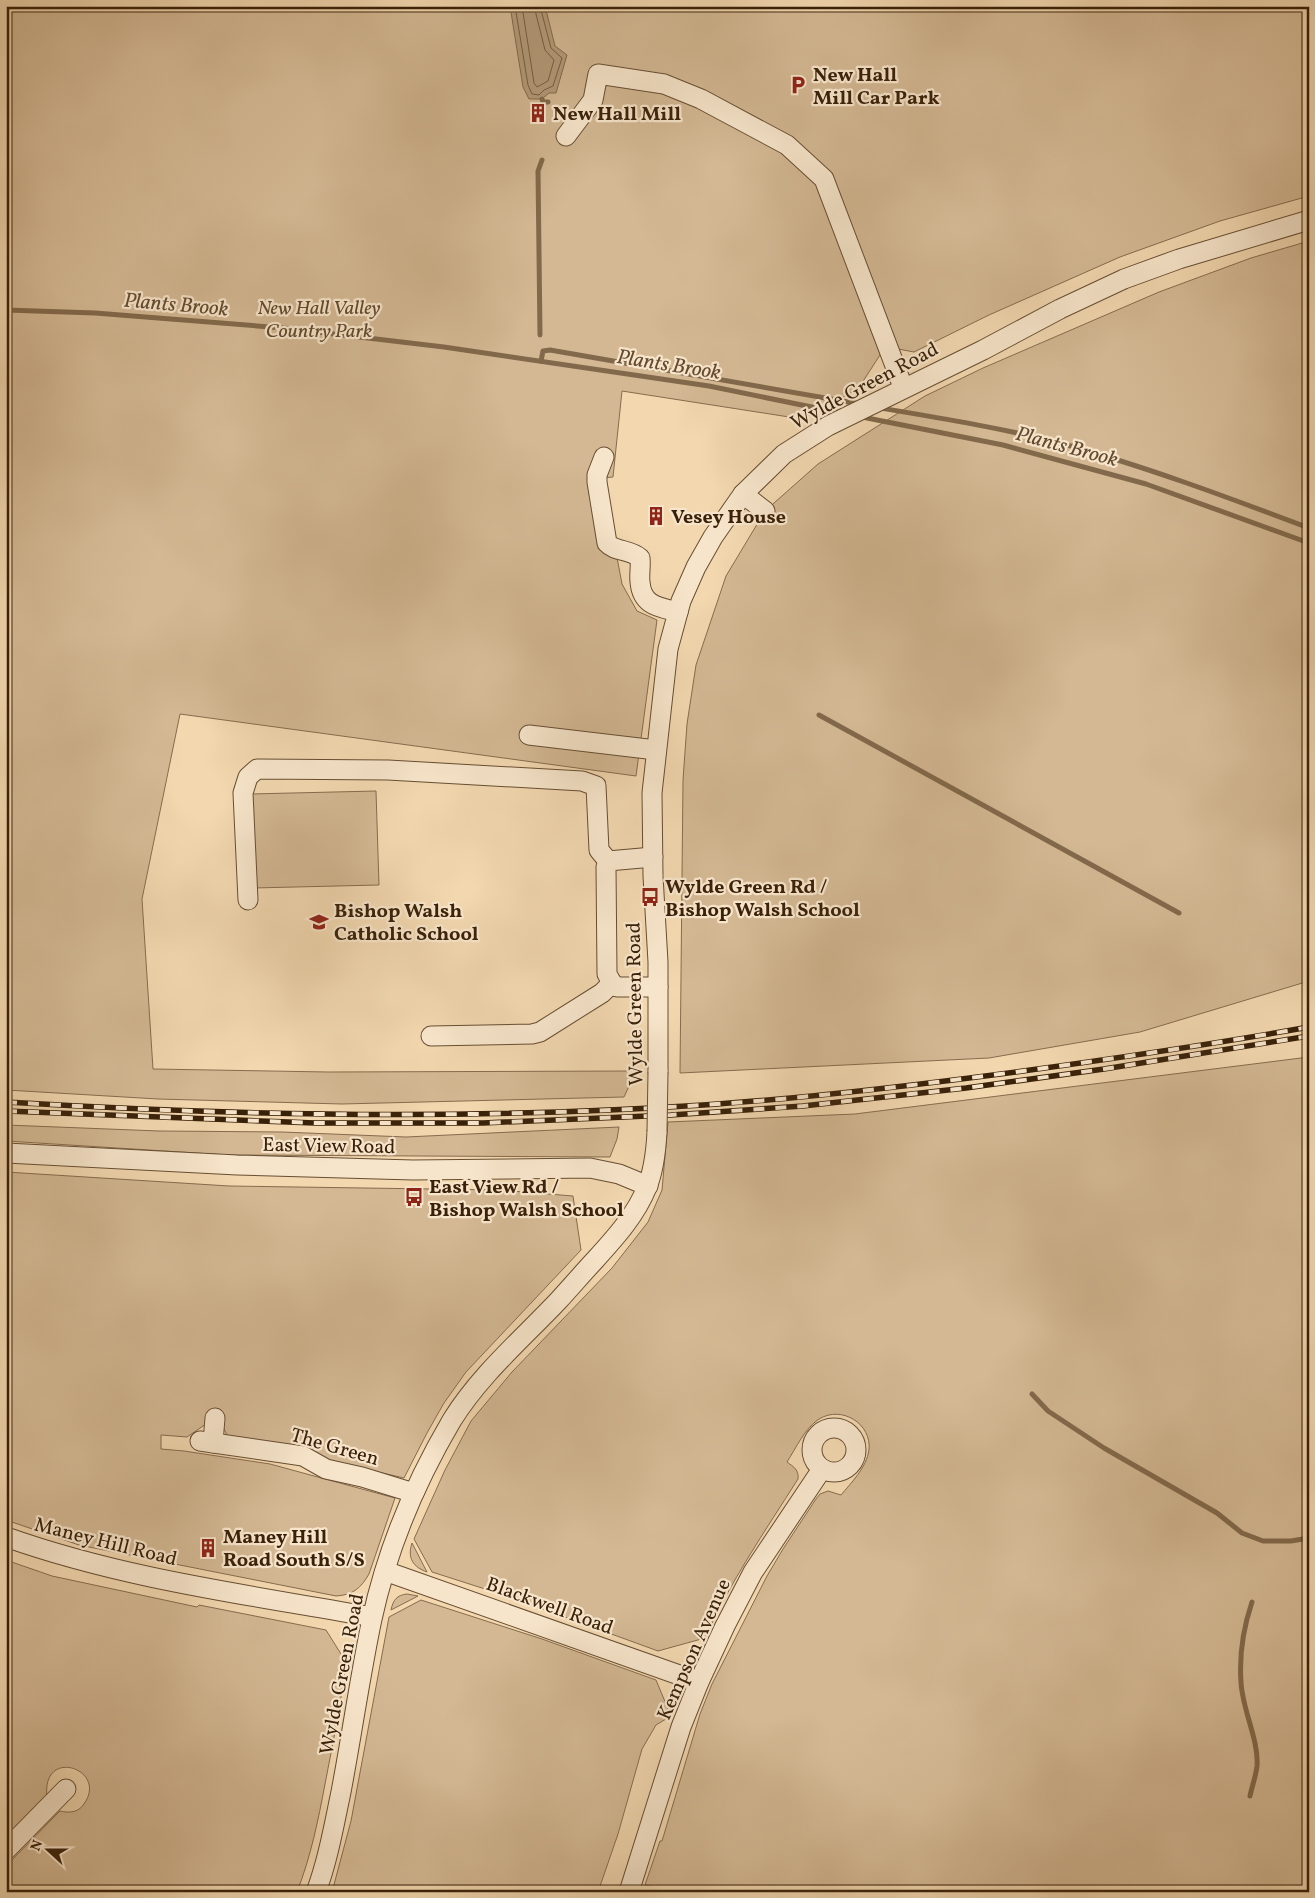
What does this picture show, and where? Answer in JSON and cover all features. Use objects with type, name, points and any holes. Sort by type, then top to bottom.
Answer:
[{"type":"street","points":[[672,73],[690,89],[694,97]]},
{"type":"street","points":[[566,136],[593,100],[598,74],[664,84],[732,115],[787,145],[824,179],[903,388]]},
{"type":"street","name":"Wylde Green Road","points":[[316,1892],[322,1875],[337,1811],[372,1617],[385,1571],[414,1493],[453,1420],[475,1389],[506,1353],[558,1302],[617,1235],[637,1207],[648,1186],[655,1160],[657,1132],[658,987],[652,793],[656,750],[668,649],[681,601],[696,567],[713,537],[743,494],[784,454],[828,426],[983,350],[1060,309],[1124,279],[1179,259],[1309,220]]},
{"type":"street","points":[[604,457],[597,474],[597,482],[607,543],[612,547],[635,553],[640,558],[640,583],[647,600],[654,605],[678,612]]},
{"type":"street","points":[[743,494],[765,511]]},
{"type":"street","points":[[528,735],[656,750]]},
{"type":"street","points":[[248,900],[243,793],[248,777],[258,769],[388,770],[582,781],[596,786],[599,850],[608,861]]},
{"type":"street","points":[[608,861],[653,858]]},
{"type":"street","points":[[608,861],[606,867],[607,974],[612,983],[617,987],[658,987]]},
{"type":"street","points":[[431,1036],[532,1034],[540,1032],[602,993],[612,983]]},
{"type":"street","name":"East View Road","points":[[6,1153],[237,1166],[414,1170],[590,1168],[619,1174],[648,1186]]},
{"type":"street","name":"The Green","points":[[215,1418],[206,1442],[303,1456],[326,1469],[362,1476],[414,1493]]},
{"type":"street","name":"Kempson Avenue","points":[[629,1892],[681,1726],[699,1682],[753,1572],[822,1469]]},
{"type":"street","name":"Maney Hill Road","points":[[6,1537],[46,1551],[91,1563],[194,1586],[372,1617]]},
{"type":"street","name":"Blackwell Road","points":[[385,1571],[699,1682]]},
{"type":"street","points":[[6,1850],[66,1789]]},
{"type":"green space","name":"New Hall Valley Country Park","points":[[6,6],[1309,6],[1309,196],[1220,221],[1120,257],[989,315],[914,352],[898,349],[888,350],[880,355],[858,389],[802,419],[622,391],[613,477],[602,478],[622,584],[637,611],[657,620],[636,776],[180,714],[142,899],[153,1069],[328,1072],[636,1071],[624,1097],[342,1104],[158,1099],[6,1090]]},
{"type":"green space","points":[[1309,241],[1309,981],[1140,1032],[989,1058],[680,1073],[683,780],[687,724],[696,665],[726,576],[765,511],[818,464],[925,396],[983,368],[1159,292],[1251,258]]},
{"type":"green space","points":[[376,791],[379,885],[253,888],[251,794]]},
{"type":"green space","points":[[1309,1057],[1309,1892],[654,1892],[654,1887],[645,1885],[660,1841],[662,1841],[700,1714],[712,1684],[767,1576],[816,1499],[820,1494],[828,1491],[841,1495],[862,1469],[869,1450],[866,1432],[854,1420],[837,1414],[819,1419],[809,1428],[787,1462],[797,1471],[798,1479],[737,1577],[705,1638],[658,1651],[510,1597],[432,1572],[414,1539],[445,1470],[471,1421],[512,1372],[612,1268],[648,1222],[662,1190],[668,1122],[855,1114]]},
{"type":"green space","points":[[6,1125],[406,1137],[619,1127],[617,1139],[610,1157],[228,1155],[6,1141]]},
{"type":"green space","points":[[6,1172],[229,1186],[499,1190],[573,1196],[581,1250],[466,1372],[444,1403],[404,1478],[228,1437],[222,1425],[206,1424],[187,1437],[161,1435],[161,1449],[270,1464],[395,1498],[369,1574],[356,1590],[336,1596],[79,1545],[6,1520]]},
{"type":"green space","points":[[412,1543],[427,1572],[412,1561],[410,1553]]},
{"type":"green space","points":[[6,1560],[52,1576],[197,1607],[199,1605],[326,1630],[346,1662],[337,1723],[320,1811],[310,1852],[297,1892],[6,1892],[6,1866],[60,1811],[73,1812],[82,1807],[89,1792],[88,1781],[82,1773],[73,1768],[63,1768],[54,1772],[48,1781],[47,1797],[6,1838]]},
{"type":"green space","points":[[407,1594],[418,1596],[391,1610],[396,1599]]},
{"type":"green space","points":[[421,1600],[542,1639],[656,1680],[671,1716],[656,1725],[642,1749],[618,1834],[598,1892],[332,1892],[351,1821],[389,1617]]},
{"type":"water","points":[[510,6],[545,6],[555,46],[567,55],[556,93],[549,93],[542,99],[529,99],[523,87]]},
{"type":"waterway","points":[[542,99],[543,102],[548,102]]},
{"type":"waterway","points":[[540,335],[538,171],[542,160]]},
{"type":"waterway","name":"Plants Brook","points":[[6,310],[95,313],[283,328],[444,347],[709,386],[841,413]]},
{"type":"waterway","points":[[541,361],[543,351],[550,350],[860,404]]},
{"type":"waterway","points":[[880,408],[993,428],[1060,443],[1154,472],[1309,528]]},
{"type":"waterway","name":"Plants Brook","points":[[862,417],[1003,445],[1146,484],[1309,543]]},
{"type":"waterway","points":[[819,715],[1179,913]]},
{"type":"waterway","points":[[1032,1394],[1048,1411],[1104,1448],[1217,1513],[1242,1533],[1263,1541],[1291,1541],[1309,1538]]},
{"type":"waterway","points":[[1250,1796],[1257,1766],[1257,1756],[1242,1692],[1241,1652],[1246,1622],[1252,1602]]},
{"type":"railway","points":[[6,1102],[93,1107],[354,1114],[529,1113],[703,1105],[823,1095],[983,1076],[1309,1027]]},
{"type":"railway","points":[[6,1111],[315,1123],[483,1123],[671,1115],[803,1106],[966,1088],[1104,1069],[1309,1036]]},
{"type":"place","name":"New Hall Mill Car Park","points":[[798,85]]},
{"type":"place","name":"New Hall Mill","points":[[538,113]]},
{"type":"place","name":"Vesey House","points":[[656,516]]},
{"type":"place","name":"Wylde Green Rd / Bishop Walsh School","points":[[650,897]]},
{"type":"place","name":"Bishop Walsh Catholic School","points":[[319,922]]},
{"type":"place","name":"East View Rd / Bishop Walsh School","points":[[414,1197]]},
{"type":"place","name":"Maney Hill Road South S/S","points":[[208,1548]]}]
